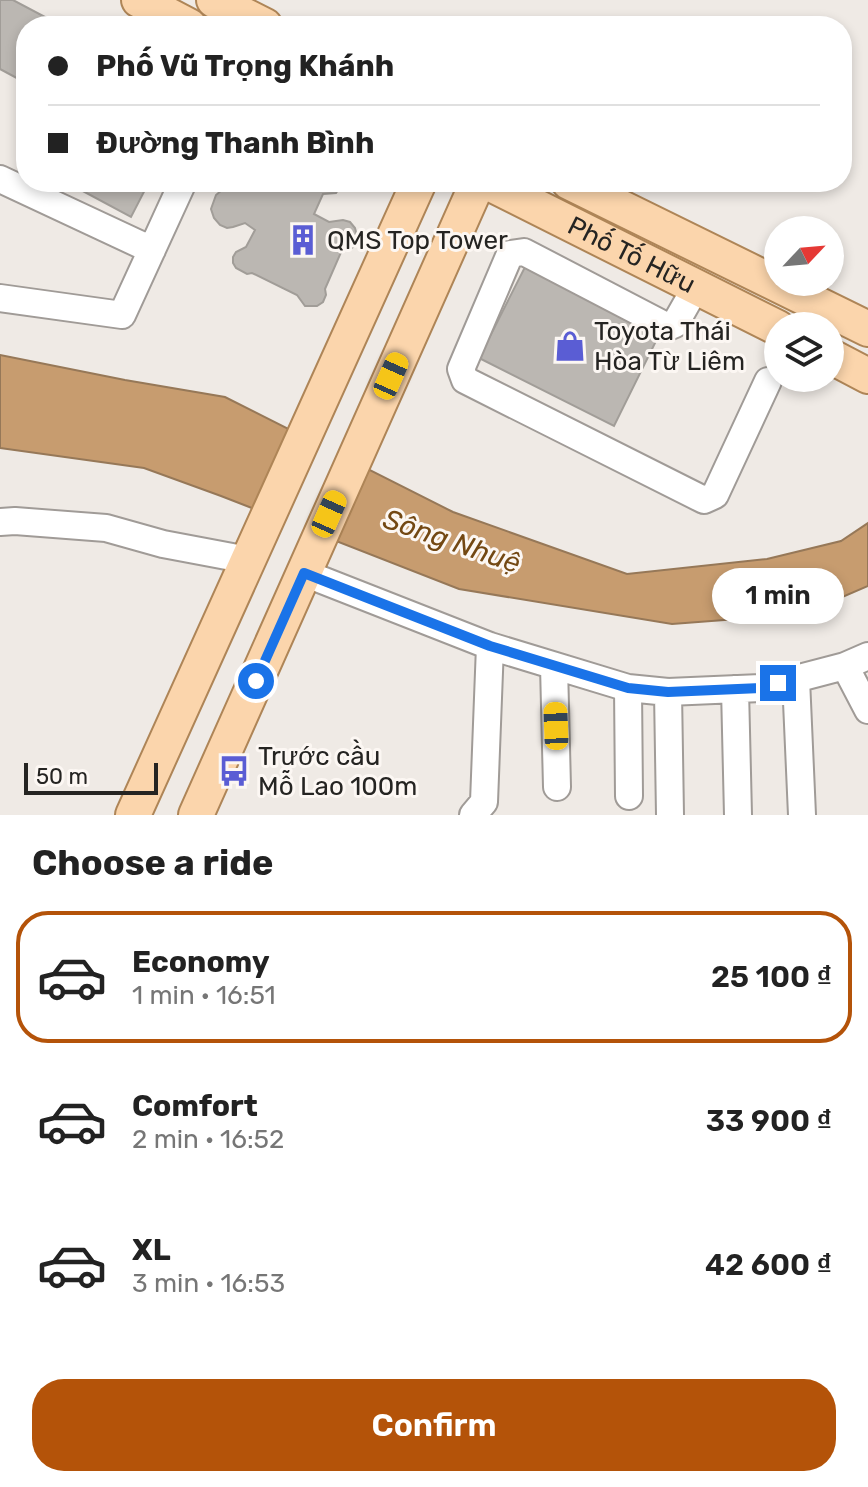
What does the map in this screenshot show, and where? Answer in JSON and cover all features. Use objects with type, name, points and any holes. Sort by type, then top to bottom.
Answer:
[{"type":"main road","points":[[139,0],[170,16]]},
{"type":"main road","points":[[214,0],[245,16]]},
{"type":"main road","points":[[133,815],[414,192]]},
{"type":"main road","points":[[196,815],[474,192]]},
{"type":"main road","name":"Phố Tố Hữu","points":[[507,192],[764,321]]},
{"type":"main road","name":"Phố Tố Hữu","points":[[589,192],[868,329]]},
{"type":"main road","points":[[844,363],[868,376]]},
{"type":"street","points":[[28,192],[152,250]]},
{"type":"street","points":[[0,298],[122,315],[178,192]]},
{"type":"street","points":[[696,287],[675,324],[668,327],[524,252],[510,254],[461,369],[465,380],[704,500],[715,495],[764,390]]},
{"type":"street","points":[[0,522],[106,528],[163,544],[248,560]]},
{"type":"street","points":[[304,573],[490,646],[628,688],[668,692],[761,688],[857,661],[868,710]]},
{"type":"street","points":[[473,815],[484,802],[490,646]]},
{"type":"street","points":[[554,666],[557,787]]},
{"type":"street","points":[[796,679],[802,815]]},
{"type":"street","points":[[628,688],[629,796]]},
{"type":"street","points":[[735,689],[738,815]]},
{"type":"street","points":[[668,692],[670,815]]},
{"type":"water","name":"Sông Nhuệ","points":[[0,355],[225,397],[453,512],[627,574],[767,559],[841,541],[868,523],[868,586],[803,614],[672,624],[459,589],[144,468],[0,448]]},
{"type":"pier","points":[[305,433],[354,458],[318,538],[267,518]]},
{"type":"building","points":[[0,0],[13,0],[43,16],[16,16],[16,78],[0,69]]},
{"type":"building","points":[[85,192],[144,192],[131,217]]},
{"type":"building","name":"QMS Top Tower","points":[[220,192],[337,192],[323,194],[314,214],[329,222],[350,222],[355,228],[356,245],[342,250],[325,289],[323,302],[317,306],[305,306],[297,295],[236,268],[233,257],[246,247],[255,230],[245,223],[227,228],[220,225],[211,209]]},
{"type":"building","name":"Toyota Thái Hòa Từ Liêm","points":[[526,265],[660,333],[614,426],[479,358]]},
{"type":"place","name":"QMS Top Tower","points":[[303,240]]},
{"type":"place","name":"Toyota Thái Hòa Từ Liêm","points":[[570,346]]},
{"type":"place","name":"Trước cầu Mỗ Lao 100m","points":[[234,771]]},
{"type":"route","points":[[256,681],[304,573],[490,646],[628,688],[668,692],[761,688],[778,683]]}]
